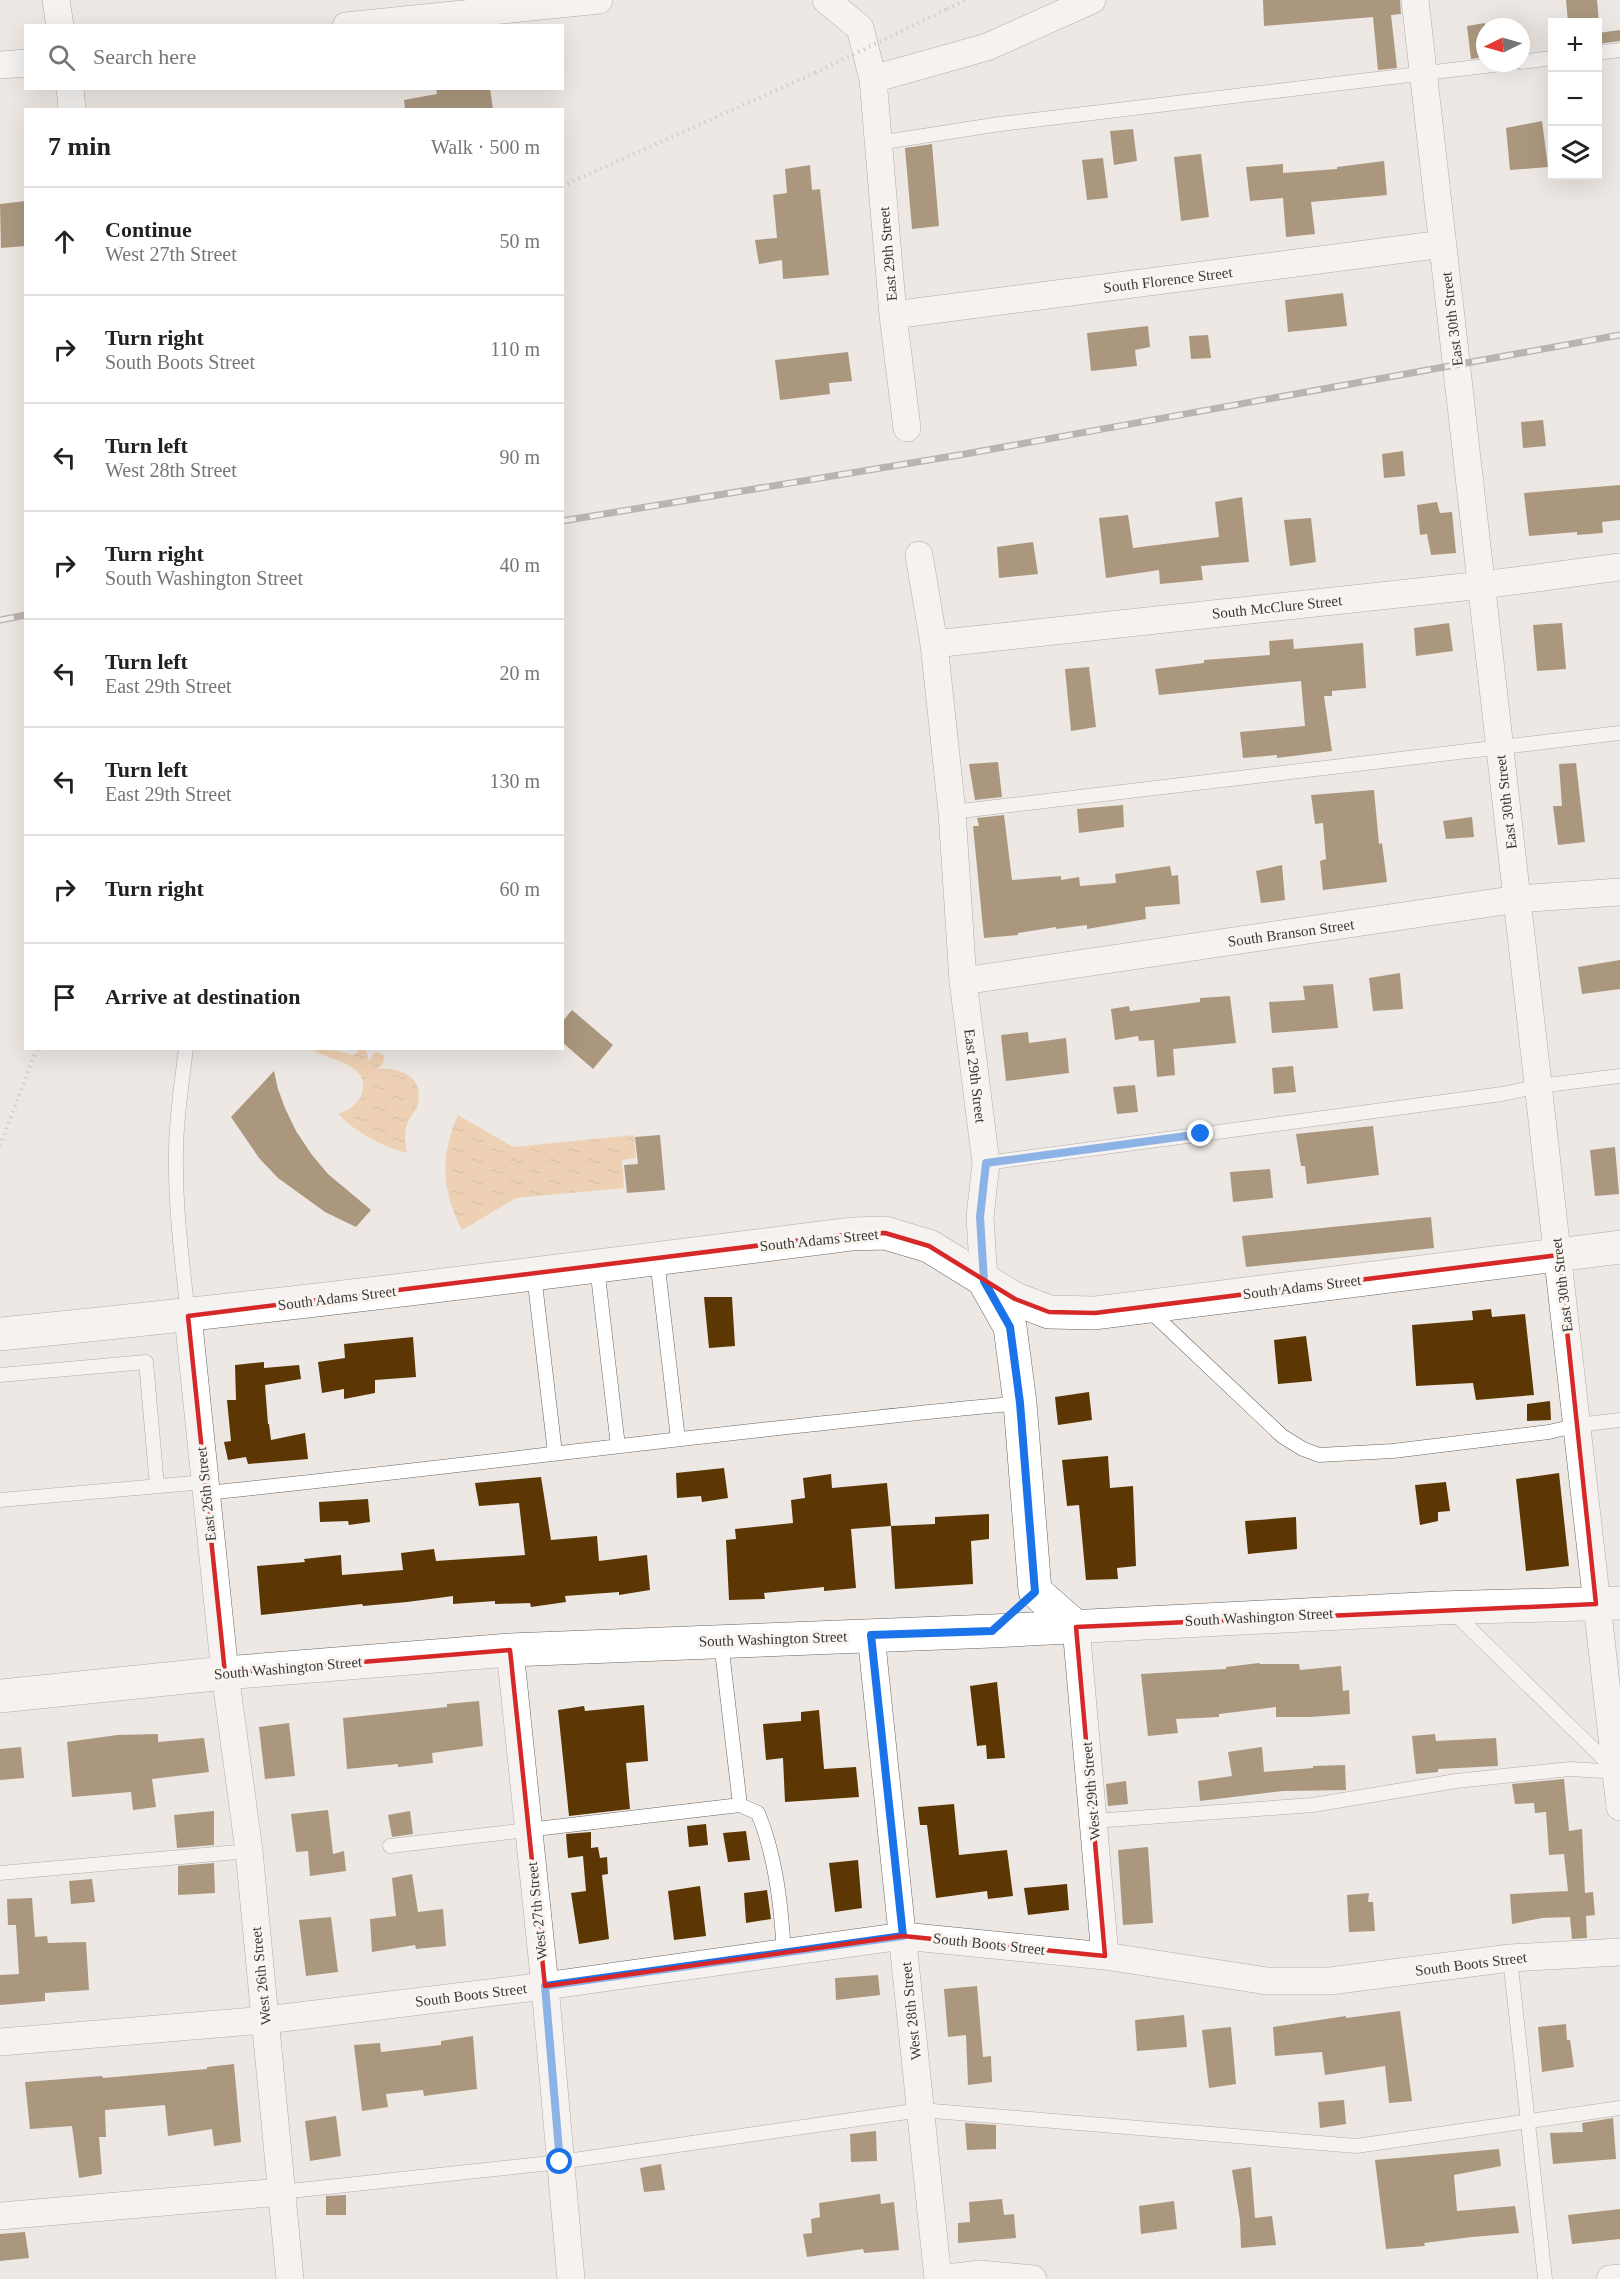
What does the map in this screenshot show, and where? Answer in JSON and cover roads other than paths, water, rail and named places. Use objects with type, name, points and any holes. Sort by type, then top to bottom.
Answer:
[{"type":"main road","name":"South Adams Street","points":[[0,1334],[188,1316],[852,1234],[885,1233],[929,1246],[1015,1299],[1049,1312],[1095,1313],[1620,1247]]},
{"type":"main road","name":"East 29th Street","points":[[984,1281],[1010,1327],[1020,1403],[1035,1592]]},
{"type":"main road","points":[[992,1631],[1035,1592],[1076,1627]]},
{"type":"main road","name":"South Washington Street","points":[[0,1696],[225,1673],[510,1650],[992,1631],[1448,1608],[1608,1604]]},
{"type":"street","points":[[56,0],[60,24]]},
{"type":"street","points":[[352,24],[400,9],[599,0]]},
{"type":"street","name":"East 29th Street","points":[[826,0],[860,28],[873,79],[893,315],[907,428]]},
{"type":"street","points":[[873,79],[987,47],[1092,0]]},
{"type":"street","name":"East 30th Street","points":[[1414,0],[1578,1425],[1608,1604],[1620,1807]]},
{"type":"street","points":[[0,65],[24,63]]},
{"type":"street","points":[[70,90],[72,108]]},
{"type":"street","name":"South Florence Street","points":[[893,315],[1443,244]]},
{"type":"street","name":"East 29th Street","points":[[919,555],[934,644],[952,812],[963,981],[986,1163],[980,1217],[984,1281]]},
{"type":"street","name":"South McClure Street","points":[[934,644],[1482,585],[1620,567]]},
{"type":"street","name":"South Branson Street","points":[[963,981],[1518,899],[1620,892]]},
{"type":"street","name":"East 26th Street","points":[[188,1316],[225,1673]]},
{"type":"street","name":"West 29th Street","points":[[1076,1627],[1106,1956]]},
{"type":"street","name":"West 28th Street","points":[[871,1635],[939,2279]]},
{"type":"street","name":"West 27th Street","points":[[510,1650],[545,1986],[571,2279]]},
{"type":"street","name":"West 26th Street","points":[[225,1673],[249,1851],[290,2279]]},
{"type":"street","name":"South Boots Street","points":[[0,2042],[266,2020],[545,1986],[903,1936],[1106,1956],[1267,1981],[1330,1981],[1510,1958],[1620,1952]]},
{"type":"street","points":[[0,2216],[281,2192]]},
{"type":"street","points":[[939,2279],[980,2274],[1033,2279]]},
{"type":"street","points":[[1610,2279],[1620,2278]]},
{"type":"lane","points":[[1602,52],[1620,50]]},
{"type":"lane","points":[[1530,61],[1548,59]]},
{"type":"lane","points":[[878,143],[1000,124],[1476,67]]},
{"type":"lane","points":[[952,812],[1620,733]]},
{"type":"lane","points":[[186,1050],[178,1105],[176,1167],[178,1223],[188,1316]]},
{"type":"lane","points":[[986,1163],[1620,1076]]},
{"type":"lane","points":[[657,1259],[678,1439]]},
{"type":"lane","points":[[597,1267],[618,1446]]},
{"type":"lane","points":[[534,1275],[555,1453]]},
{"type":"lane","points":[[1146,1307],[1282,1436],[1303,1449],[1319,1455],[1393,1451],[1550,1432],[1578,1425],[1620,1420]]},
{"type":"lane","points":[[0,1375],[146,1362],[157,1486]]},
{"type":"lane","points":[[0,1500],[157,1486],[206,1487],[375,1475],[678,1439],[1020,1403]]},
{"type":"lane","points":[[1448,1608],[1618,1772]]},
{"type":"lane","points":[[721,1641],[740,1805]]},
{"type":"lane","points":[[1094,1821],[1312,1805],[1456,1781],[1570,1769],[1618,1772]]},
{"type":"lane","points":[[390,1846],[740,1805],[758,1813],[766,1833],[781,1903],[784,1953]]},
{"type":"lane","points":[[0,1873],[249,1851]]},
{"type":"lane","points":[[1510,1958],[1545,2279]]},
{"type":"lane","points":[[281,2192],[560,2162],[921,2110],[1356,2146],[1620,2108]]},
{"type":"water","points":[[314,1050],[333,1050],[353,1055],[357,1053],[357,1050],[366,1050],[369,1061],[377,1052],[384,1056],[383,1064],[377,1069],[402,1072],[414,1080],[419,1094],[417,1107],[406,1128],[407,1153],[370,1138],[338,1114],[346,1111],[358,1101],[363,1083],[360,1075],[354,1069]]},
{"type":"water","points":[[458,1115],[513,1147],[634,1135],[636,1158],[622,1160],[624,1188],[516,1198],[462,1230],[450,1200],[445,1172],[448,1144]]},
{"type":"railway","points":[[564,521],[965,454],[1620,335]]},
{"type":"railway","points":[[0,620],[24,615]]}]
